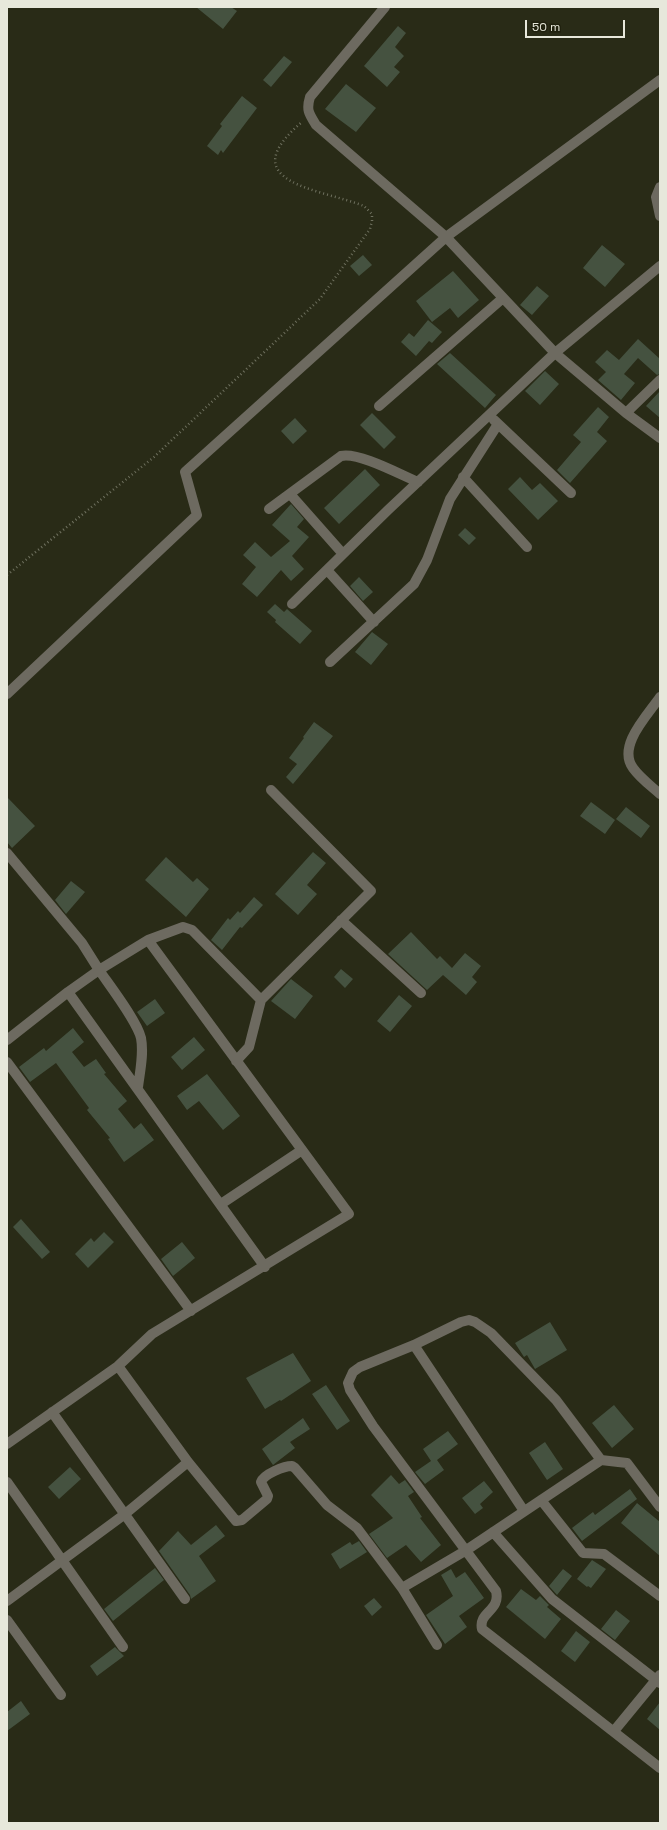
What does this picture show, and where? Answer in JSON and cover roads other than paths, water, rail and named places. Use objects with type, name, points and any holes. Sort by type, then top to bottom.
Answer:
[{"type":"street","points":[[385,7],[310,97],[307,106],[310,116],[316,125],[446,237],[555,353],[626,413],[659,435]]},
{"type":"street","points":[[7,694],[197,515],[185,472],[446,237],[660,80]]},
{"type":"street","points":[[660,187],[656,197],[660,216]]},
{"type":"street","points":[[292,604],[418,482],[555,353],[660,266]]},
{"type":"street","points":[[379,406],[503,298]]},
{"type":"street","points":[[626,413],[660,380]]},
{"type":"street","points":[[489,415],[571,493]]},
{"type":"street","points":[[330,662],[403,596],[422,573],[450,499],[462,477],[498,424]]},
{"type":"street","points":[[270,509],[341,456],[346,455],[358,456],[418,482]]},
{"type":"street","points":[[462,477],[527,547]]},
{"type":"street","points":[[290,494],[343,554]]},
{"type":"street","points":[[327,570],[374,622]]},
{"type":"street","points":[[660,698],[632,738],[627,754],[633,769],[660,794]]},
{"type":"street","points":[[236,1061],[249,1047],[261,1000],[371,891],[272,790]]},
{"type":"street","points":[[7,853],[82,943],[136,1025],[140,1036],[142,1054],[138,1087]]},
{"type":"street","points":[[341,920],[421,993]]},
{"type":"street","points":[[7,1040],[68,992],[99,970],[148,940],[183,927],[192,930],[261,1000]]},
{"type":"street","points":[[7,1444],[118,1366],[152,1334],[265,1267],[349,1214],[148,940]]},
{"type":"street","points":[[68,992],[138,1087],[265,1267]]},
{"type":"street","points":[[7,1062],[191,1311]]},
{"type":"street","points":[[221,1204],[302,1150]]},
{"type":"street","points":[[601,1460],[556,1400],[491,1333],[475,1322],[469,1320],[461,1322],[414,1345],[360,1367],[353,1372],[348,1383],[350,1390],[373,1426],[496,1591],[496,1605],[481,1624],[482,1629],[660,1768]]},
{"type":"street","points":[[414,1345],[524,1511]]},
{"type":"street","points":[[118,1366],[188,1462],[238,1521],[242,1520],[267,1499],[268,1496],[261,1482],[262,1479],[284,1467],[292,1466],[327,1505],[357,1528],[402,1588],[437,1644]]},
{"type":"street","points":[[52,1412],[185,1599]]},
{"type":"street","points":[[402,1588],[465,1551],[601,1460],[627,1463],[660,1506]]},
{"type":"street","points":[[7,1601],[125,1514],[188,1462]]},
{"type":"street","points":[[7,1482],[123,1647]]},
{"type":"street","points":[[541,1500],[583,1553],[604,1554],[660,1596]]},
{"type":"street","points":[[493,1532],[552,1599],[659,1679],[614,1731]]},
{"type":"street","points":[[7,1620],[61,1695]]}]
